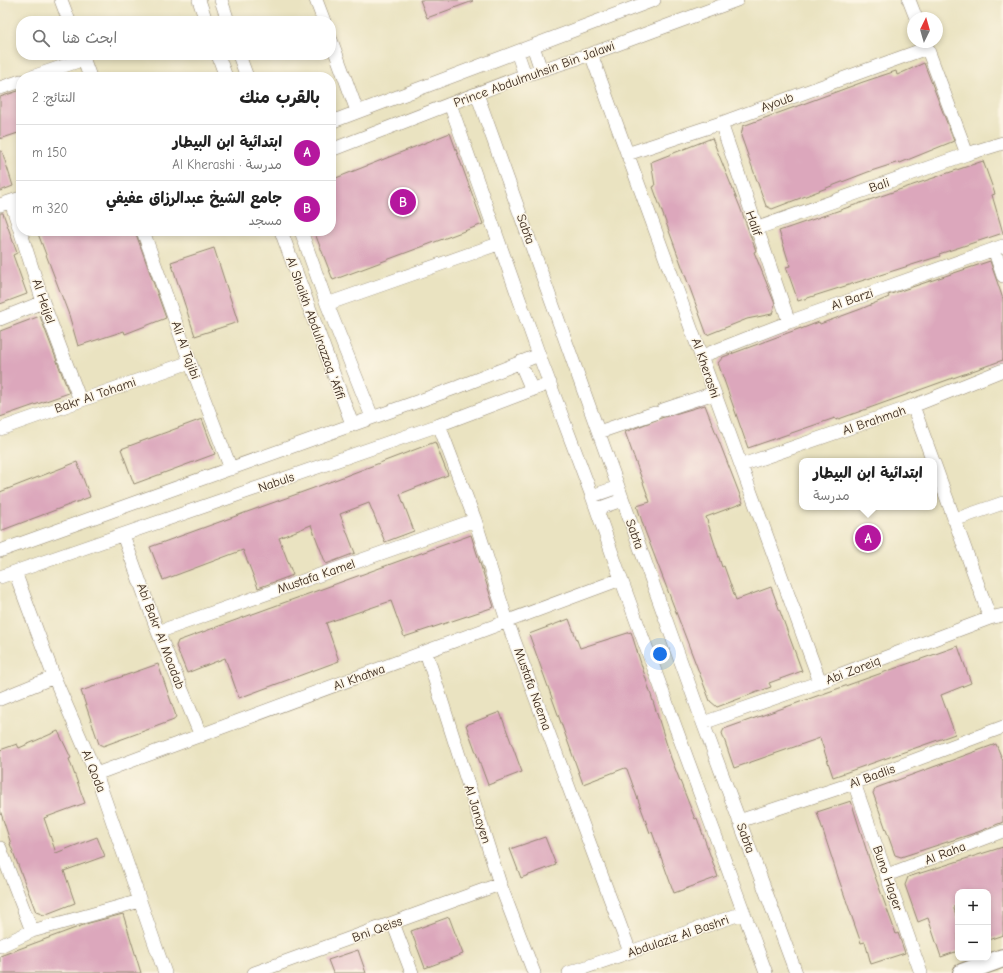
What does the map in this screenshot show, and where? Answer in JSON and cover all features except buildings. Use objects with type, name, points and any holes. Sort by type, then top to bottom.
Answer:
[{"type":"street","points":[[61,0],[67,16]]},
{"type":"street","points":[[198,0],[204,16]]},
{"type":"street","points":[[221,0],[226,16]]},
{"type":"street","points":[[316,0],[322,16]]},
{"type":"street","name":"Prince Abdulmuhsin Bin Jalawi","points":[[336,120],[654,0]]},
{"type":"street","name":"Prince Abdulmuhsin Bin Jalawi","points":[[336,148],[525,75],[591,54],[737,0]]},
{"type":"street","points":[[909,0],[914,12]]},
{"type":"street","points":[[533,46],[542,70]]},
{"type":"street","name":"Ayoub","points":[[627,154],[721,123],[918,48]]},
{"type":"street","points":[[927,48],[967,154]]},
{"type":"street","points":[[517,52],[525,75]]},
{"type":"street","points":[[336,54],[357,111]]},
{"type":"street","name":"Al Kherashi","points":[[591,54],[820,682]]},
{"type":"street","points":[[45,72],[75,60]]},
{"type":"street","points":[[84,60],[88,72]]},
{"type":"street","points":[[220,60],[224,72]]},
{"type":"street","points":[[242,60],[245,72]]},
{"type":"street","points":[[0,88],[16,83]]},
{"type":"street","name":"Sabta","points":[[477,94],[702,723],[796,973]]},
{"type":"street","points":[[450,104],[498,244],[597,509],[743,914],[766,973]]},
{"type":"street","name":"Halif","points":[[721,123],[755,229],[789,322]]},
{"type":"street","name":"Bali","points":[[755,229],[967,154],[1003,143]]},
{"type":"street","name":"Al Heijel","points":[[11,202],[16,218]]},
{"type":"street","name":"Al Heijel","points":[[22,236],[43,302],[80,400]]},
{"type":"street","name":"Ali Al Tajibi","points":[[145,236],[190,362],[231,469]]},
{"type":"street","name":"Al Shaikh Abdulrazzaq 'Afifi","points":[[283,236],[352,424]]},
{"type":"street","name":"Al Shaikh Abdulrazzaq 'Afifi","points":[[303,236],[327,304],[372,417]]},
{"type":"street","points":[[327,304],[498,244]]},
{"type":"street","points":[[998,248],[1003,276]]},
{"type":"street","name":"Al Barzi","points":[[702,356],[789,322],[998,248]]},
{"type":"street","points":[[0,319],[43,302]]},
{"type":"street","points":[[0,551],[458,387],[539,354]]},
{"type":"street","name":"Bakr Al Tohami","points":[[0,429],[190,362]]},
{"type":"street","points":[[520,362],[532,390]]},
{"type":"street","name":"Al Brahmah","points":[[742,465],[913,406],[1003,370]]},
{"type":"street","name":"Nabuls","points":[[0,577],[123,536],[439,425],[550,384]]},
{"type":"street","points":[[599,432],[714,394]]},
{"type":"street","points":[[345,407],[358,411],[365,398]]},
{"type":"street","points":[[913,406],[932,458]]},
{"type":"street","name":"Mustafa Naema","points":[[439,425],[475,520],[507,621],[630,952]]},
{"type":"street","points":[[937,471],[990,618]]},
{"type":"street","points":[[592,496],[618,487]]},
{"type":"street","points":[[597,509],[622,500]]},
{"type":"street","points":[[954,520],[1003,503]]},
{"type":"street","name":"Mustafa Kamel","points":[[158,632],[475,520]]},
{"type":"street","name":"Abi Bakr Al Moadab","points":[[123,536],[158,632],[200,736]]},
{"type":"street","name":"Al Qoda","points":[[15,572],[54,677],[96,774],[165,973]]},
{"type":"street","name":"Al Khatwa","points":[[96,774],[621,579]]},
{"type":"street","name":"Abi Zoreiq","points":[[702,723],[820,682],[990,618],[1003,615]]},
{"type":"street","name":"Al Janayen","points":[[426,652],[500,884],[534,973]]},
{"type":"street","points":[[0,699],[54,677]]},
{"type":"street","name":"Al Badlis","points":[[739,821],[854,783],[1003,727]]},
{"type":"street","name":"Buno Hager","points":[[854,783],[920,973]]},
{"type":"street","name":"Al Raha","points":[[887,875],[1003,831]]},
{"type":"street","points":[[0,848],[32,931]]},
{"type":"street","name":"Bni Qeiss","points":[[254,973],[500,884]]},
{"type":"street","points":[[0,946],[32,931],[140,902]]},
{"type":"street","name":"Abdulaziz Al Bashri","points":[[569,973],[743,914]]},
{"type":"street","points":[[393,923],[412,973]]},
{"type":"street","points":[[962,973],[1003,958]]},
{"type":"place","name":"جامع الشيخ عبدالرزاق عفيفي","points":[[403,202]]},
{"type":"place","name":"ابتدائية ابن البيطار","points":[[868,538]]}]
